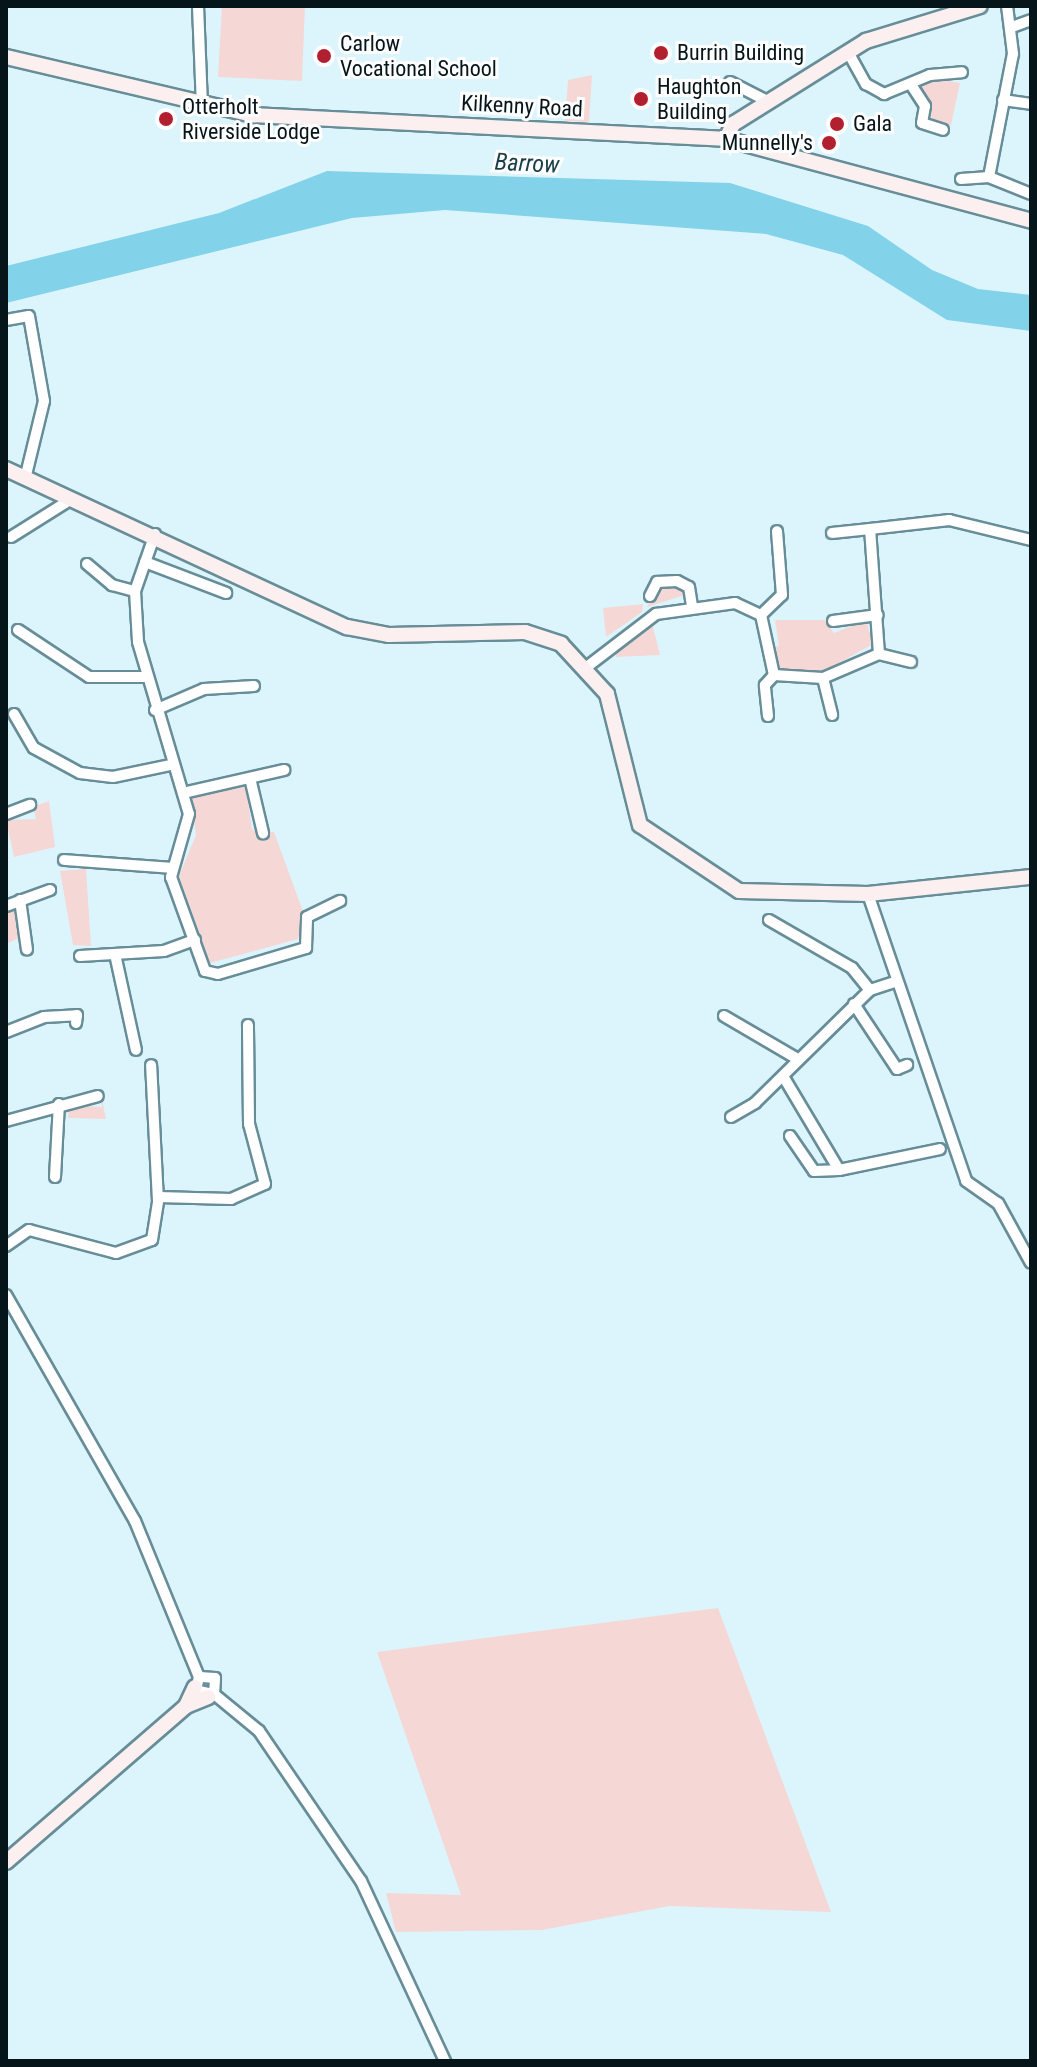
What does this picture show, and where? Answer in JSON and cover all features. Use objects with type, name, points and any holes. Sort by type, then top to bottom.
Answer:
[{"type":"street","points":[[198,6],[202,106]]},
{"type":"street","points":[[726,139],[733,124],[848,52],[887,32],[980,6]]},
{"type":"street","points":[[989,177],[1012,27],[1007,6]]},
{"type":"street","points":[[1012,27],[1031,20]]},
{"type":"street","points":[[848,52],[870,88],[891,95],[930,75],[962,72]]},
{"type":"street","name":"Kilkenny Road","points":[[6,57],[202,106],[269,116],[726,139],[1031,221]]},
{"type":"street","points":[[730,82],[769,102]]},
{"type":"street","points":[[912,86],[925,106],[922,123],[943,130]]},
{"type":"street","points":[[1003,100],[1031,104]]},
{"type":"street","points":[[961,179],[989,177],[1031,194]]},
{"type":"street","points":[[6,320],[29,316],[44,401],[15,474],[155,534],[347,627],[389,635],[525,632],[561,644],[588,666],[613,709],[633,812],[651,837],[739,891],[868,894],[1031,877]]},
{"type":"street","points":[[11,537],[70,500]]},
{"type":"street","points":[[832,533],[949,520],[1031,540]]},
{"type":"street","points":[[870,529],[879,654]]},
{"type":"street","points":[[761,615],[782,595],[777,531]]},
{"type":"street","points":[[155,534],[135,591],[144,677],[170,765],[183,793],[187,837],[172,868],[176,902],[195,940],[205,971],[218,974],[306,948],[307,917],[340,901]]},
{"type":"street","points":[[145,562],[226,593]]},
{"type":"street","points":[[87,564],[112,585],[135,591]]},
{"type":"street","points":[[650,596],[657,582],[677,581],[689,587],[692,607]]},
{"type":"street","points":[[588,666],[656,614],[735,603],[761,615]]},
{"type":"street","points":[[761,615],[774,675]]},
{"type":"street","points":[[833,621],[878,615]]},
{"type":"street","points":[[18,630],[89,677],[144,677]]},
{"type":"street","points":[[774,675],[823,678],[879,654],[911,662]]},
{"type":"street","points":[[768,716],[765,685],[774,675]]},
{"type":"street","points":[[823,678],[832,715]]},
{"type":"street","points":[[155,710],[204,689],[254,686]]},
{"type":"street","points":[[14,714],[34,748],[80,773],[113,777],[170,765]]},
{"type":"street","points":[[183,793],[284,770]]},
{"type":"street","points":[[250,778],[263,833]]},
{"type":"street","points":[[6,814],[30,805]]},
{"type":"street","points":[[64,860],[172,868]]},
{"type":"street","points":[[6,906],[50,890]]},
{"type":"street","points":[[868,894],[894,982],[966,1181],[998,1203],[1031,1263]]},
{"type":"street","points":[[20,900],[27,950]]},
{"type":"street","points":[[769,920],[852,968],[870,990]]},
{"type":"street","points":[[80,956],[164,951],[195,940]]},
{"type":"street","points":[[115,954],[136,1050]]},
{"type":"street","points":[[731,1117],[783,1076],[796,1058],[870,990],[894,982]]},
{"type":"street","points":[[854,1004],[897,1069],[907,1065]]},
{"type":"street","points":[[6,1032],[44,1017],[77,1015],[76,1023]]},
{"type":"street","points":[[724,1016],[796,1058]]},
{"type":"street","points":[[158,1197],[231,1199],[265,1184],[249,1124],[248,1025]]},
{"type":"street","points":[[6,1245],[29,1230],[101,1251],[135,1251],[156,1234],[158,1197],[151,1065]]},
{"type":"street","points":[[783,1076],[839,1170]]},
{"type":"street","points":[[6,1121],[59,1104],[98,1096]]},
{"type":"street","points":[[55,1177],[59,1104]]},
{"type":"street","points":[[790,1136],[814,1171],[839,1170],[940,1149]]},
{"type":"street","points":[[6,1295],[135,1521],[197,1682],[259,1731],[361,1881],[445,2061]]},
{"type":"street","points":[[197,1682],[215,1678],[211,1696]]},
{"type":"street","points":[[186,1706],[197,1682]]},
{"type":"street","points":[[6,1862],[186,1706],[211,1696]]},
{"type":"shaded area","points":[[222,6],[305,6],[302,81],[218,77]]},
{"type":"shaded area","points":[[592,75],[589,122],[565,121],[568,80]]},
{"type":"shaded area","points":[[936,79],[960,83],[951,125],[933,120],[921,92],[920,83]]},
{"type":"shaded area","points":[[657,586],[680,586],[685,595],[647,607]]},
{"type":"shaded area","points":[[643,604],[642,612],[606,637],[603,608]]},
{"type":"shaded area","points":[[775,620],[825,620],[834,633],[866,620],[873,644],[819,674],[784,677],[772,648],[779,646]]},
{"type":"shaded area","points":[[652,623],[660,655],[616,657],[616,652]]},
{"type":"shaded area","points":[[246,786],[252,830],[274,832],[304,914],[298,939],[210,963],[179,876],[196,835],[191,797]]},
{"type":"shaded area","points":[[49,801],[55,847],[14,857],[6,820],[36,819],[33,807]]},
{"type":"shaded area","points":[[86,869],[91,946],[73,945],[60,871]]},
{"type":"shaded area","points":[[16,909],[21,937],[8,943],[6,960],[6,910]]},
{"type":"shaded area","points":[[99,1085],[106,1119],[68,1118],[69,1105],[102,1107]]},
{"type":"shaded area","points":[[718,1608],[831,1912],[669,1906],[542,1930],[396,1932],[386,1893],[461,1895],[377,1652]]},
{"type":"water","points":[[327,171],[730,183],[868,226],[932,270],[978,289],[1031,295],[1031,331],[947,320],[843,255],[766,234],[445,210],[352,218],[6,303],[6,266],[219,213]]},
{"type":"place","name":"Burrin Building","points":[[661,53]]},
{"type":"place","name":"Carlow Vocational School","points":[[324,56]]},
{"type":"place","name":"Haughton Building","points":[[641,99]]},
{"type":"place","name":"Otterholt Riverside Lodge","points":[[166,119]]},
{"type":"place","name":"Gala","points":[[837,124]]},
{"type":"place","name":"Munnelly's","points":[[829,143]]},
{"type":"water label","name":"Barrow","points":[[527,164]]}]
